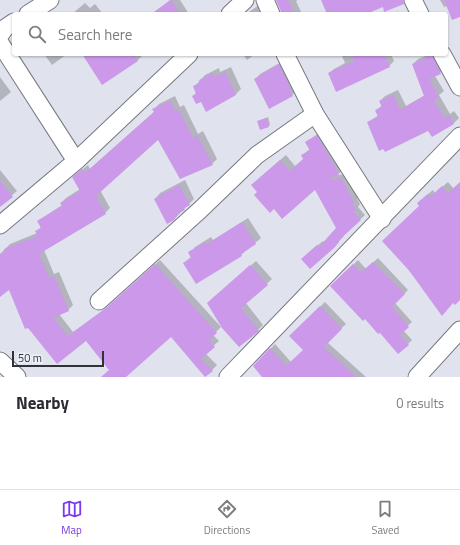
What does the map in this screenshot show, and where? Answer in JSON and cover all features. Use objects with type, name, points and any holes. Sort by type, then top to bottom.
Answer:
[{"type":"street","points":[[31,12],[50,0]]},
{"type":"street","points":[[232,12],[245,0]]},
{"type":"street","points":[[266,0],[269,12]]},
{"type":"street","points":[[413,0],[419,12]]},
{"type":"street","points":[[0,35],[5,28],[12,23]]},
{"type":"street","points":[[0,43],[76,161]]},
{"type":"street","points":[[0,225],[76,161],[187,56]]},
{"type":"street","points":[[286,56],[315,114],[382,219]]},
{"type":"street","points":[[443,56],[460,87]]},
{"type":"street","points":[[99,301],[200,210],[257,156],[315,114]]},
{"type":"street","points":[[228,377],[382,219],[460,136]]},
{"type":"street","points":[[417,377],[460,330]]},
{"type":"street","points":[[0,361],[17,377]]},
{"type":"building","points":[[171,0],[179,12],[154,12]]},
{"type":"building","points":[[276,0],[288,0],[294,12],[281,12]]},
{"type":"building","points":[[321,0],[403,0],[404,4],[384,12],[383,7],[371,12],[326,12]]},
{"type":"building","points":[[444,0],[460,0],[460,17],[452,20]]},
{"type":"building","points":[[83,56],[134,56],[138,61],[102,85]]},
{"type":"building","points":[[352,56],[385,56],[390,67],[336,92],[328,73],[354,61]]},
{"type":"building","points":[[432,56],[441,74],[429,79],[439,97],[434,100],[444,118],[449,115],[454,124],[432,137],[428,131],[385,152],[383,149],[379,151],[367,122],[378,117],[375,110],[382,107],[379,101],[393,95],[400,110],[424,96],[412,64]]},
{"type":"building","points":[[279,64],[291,89],[289,90],[293,96],[269,109],[254,79]]},
{"type":"building","points":[[225,72],[236,95],[206,112],[201,102],[196,104],[192,96],[196,94],[193,86],[200,83],[199,80],[213,73],[215,77]]},
{"type":"building","points":[[170,101],[175,111],[179,110],[193,138],[197,135],[213,165],[180,179],[158,140],[96,196],[106,214],[39,254],[49,278],[54,276],[69,311],[53,318],[68,336],[106,308],[155,264],[217,333],[209,340],[215,347],[201,359],[213,371],[205,377],[171,337],[126,377],[101,377],[109,370],[86,341],[57,364],[28,328],[25,329],[9,290],[0,297],[0,254],[5,252],[4,249],[38,236],[35,231],[41,228],[37,221],[62,206],[60,203],[80,191],[72,177],[82,169],[85,173],[154,112],[152,109]]},
{"type":"building","points":[[266,118],[269,127],[260,130],[257,121]]},
{"type":"building","points":[[317,135],[339,174],[327,180],[341,178],[354,202],[352,203],[356,210],[353,212],[361,220],[338,241],[339,242],[334,248],[310,269],[301,259],[317,245],[319,247],[336,228],[315,190],[282,219],[274,209],[270,213],[254,195],[257,192],[251,185],[280,160],[290,171],[303,159],[301,155],[310,151],[305,142]]},
{"type":"building","points":[[0,181],[13,197],[0,207]]},
{"type":"building","points":[[460,182],[460,300],[455,305],[453,303],[442,316],[408,269],[382,241],[419,206],[417,203],[428,194],[430,197],[442,186],[448,193]]},
{"type":"building","points":[[179,185],[190,205],[184,208],[185,210],[179,213],[174,220],[167,224],[154,199]]},
{"type":"building","points":[[242,222],[256,244],[241,254],[242,256],[196,284],[183,263],[191,258],[188,252],[206,242],[207,244]]},
{"type":"building","points":[[373,262],[405,294],[392,307],[409,327],[400,335],[409,345],[398,354],[380,333],[378,334],[365,319],[363,321],[330,286],[353,264],[361,272]]},
{"type":"building","points":[[250,265],[268,285],[241,308],[259,331],[239,347],[222,328],[207,303]]},
{"type":"building","points":[[320,306],[342,329],[324,347],[356,377],[262,377],[253,366],[270,348],[286,366],[303,350],[289,336]]}]
